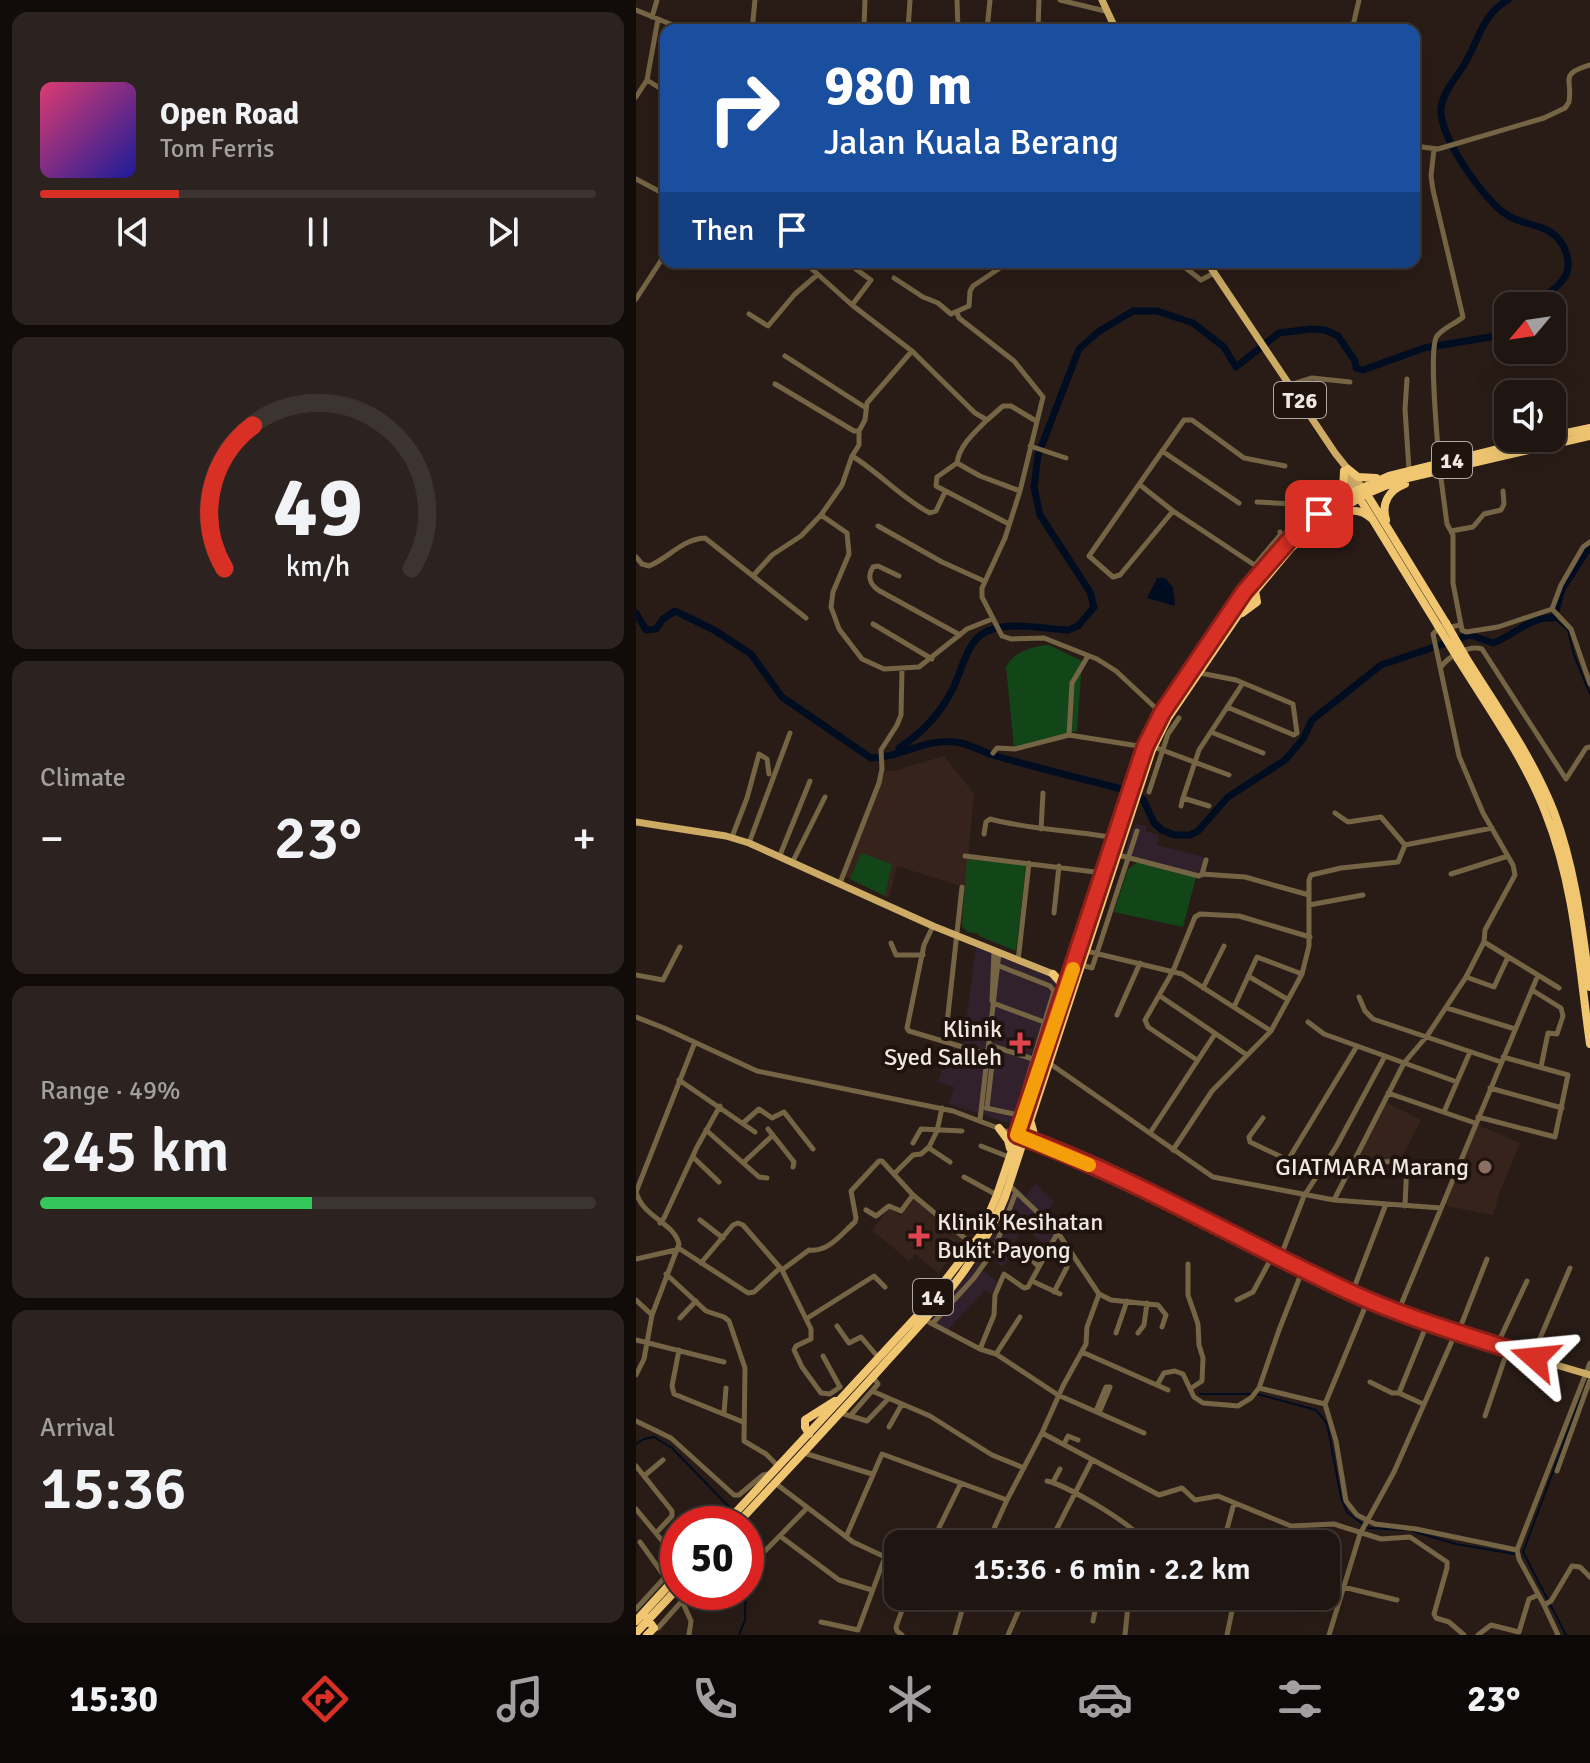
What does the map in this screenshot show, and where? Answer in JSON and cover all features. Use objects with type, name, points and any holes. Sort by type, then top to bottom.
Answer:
[{"type":"highway","points":[[1566,433],[1590,428]]},
{"type":"highway","name":"14","points":[[1154,748],[1162,713],[1258,567],[1321,517],[1389,476],[1409,470],[1437,469],[1590,436]]},
{"type":"highway","name":"14","points":[[1361,492],[1495,452]]},
{"type":"highway","points":[[1437,469],[1395,488],[1385,503],[1384,516],[1442,625]]},
{"type":"highway","points":[[1321,517],[1343,490],[1346,470],[1364,479],[1389,476]]},
{"type":"highway","points":[[1361,492],[1404,555]]},
{"type":"highway","points":[[1361,492],[1374,521],[1524,751],[1553,811],[1578,901],[1590,987]]},
{"type":"highway","points":[[1321,517],[1353,511],[1368,515],[1374,521]]},
{"type":"highway","name":"14","points":[[1022,1117],[1049,1063],[1115,838],[1136,784],[1168,718],[1255,591],[1321,517]]},
{"type":"highway","points":[[1244,592],[1255,591]]},
{"type":"highway","points":[[1462,657],[1546,814],[1570,902],[1590,1044]]},
{"type":"highway","name":"14","points":[[748,1506],[843,1393],[919,1314],[974,1245],[1021,1136],[1022,1117],[1063,999],[1105,911],[1123,856],[1129,808]]},
{"type":"highway","points":[[1053,974],[1078,963]]},
{"type":"highway","points":[[1053,974],[1061,983],[1063,999]]},
{"type":"highway","points":[[1022,1117],[1033,1135],[1044,1145],[1030,1146],[1013,1156],[1008,1140],[999,1128],[1015,1125],[1022,1117]]},
{"type":"highway","name":"14","points":[[775,1474],[845,1414],[873,1377],[944,1303],[986,1241],[1013,1188],[1013,1156]]},
{"type":"highway","points":[[809,1434],[815,1436],[824,1430]]},
{"type":"highway","points":[[636,1633],[639,1613],[660,1593]]},
{"type":"highway","points":[[639,1613],[660,1601]]},
{"type":"highway","points":[[639,1613],[651,1632]]},
{"type":"main road","points":[[1102,0],[1111,24]]},
{"type":"main road","points":[[1102,0],[1112,24]]},
{"type":"main road","name":"T26","points":[[1211,268],[1346,470]]},
{"type":"main road","points":[[1346,470],[1361,492]]},
{"type":"main road","points":[[636,822],[732,837],[749,843],[933,926],[1053,974]]},
{"type":"main road","points":[[1021,1136],[1127,1182],[1368,1300],[1588,1376]]},
{"type":"street","points":[[636,97],[647,80],[657,0]]},
{"type":"street","points":[[753,24],[755,0]]},
{"type":"street","points":[[864,24],[865,0]]},
{"type":"street","points":[[908,24],[910,0]]},
{"type":"street","points":[[957,0],[958,24]]},
{"type":"street","points":[[988,24],[990,0]]},
{"type":"street","points":[[1038,24],[1039,0]]},
{"type":"street","points":[[1060,0],[1105,11]]},
{"type":"street","points":[[1353,24],[1359,0]]},
{"type":"street","points":[[636,10],[670,24]]},
{"type":"street","points":[[1420,147],[1434,149],[1455,145],[1536,121],[1565,108],[1571,96],[1567,78],[1575,70],[1590,65]]},
{"type":"street","points":[[647,80],[660,88]]},
{"type":"street","points":[[1434,149],[1431,176],[1436,208],[1463,317],[1438,336],[1434,352],[1437,469],[1454,551],[1453,583],[1460,625],[1466,632],[1555,611]]},
{"type":"street","points":[[636,179],[660,192]]},
{"type":"street","points":[[636,299],[660,262]]},
{"type":"street","points":[[810,268],[912,351],[961,401],[987,420]]},
{"type":"street","points":[[852,305],[871,280],[854,268]]},
{"type":"street","points":[[894,278],[938,303],[949,313],[957,313],[970,304],[973,286],[1000,268]]},
{"type":"street","points":[[1186,268],[1201,280],[1214,273]]},
{"type":"street","points":[[749,314],[768,326],[789,300],[817,275]]},
{"type":"street","points":[[957,313],[959,318],[1014,361],[1041,391],[1036,448],[981,592],[999,633],[1011,639],[1044,638],[1088,656],[1116,671],[1162,713]]},
{"type":"street","points":[[753,576],[772,555],[801,536],[821,515],[842,485],[852,456],[861,442],[859,431],[865,420],[866,408],[912,351]]},
{"type":"street","points":[[785,356],[866,408]]},
{"type":"street","points":[[1290,385],[1312,378],[1350,382]]},
{"type":"street","points":[[1407,379],[1405,409],[1409,470]]},
{"type":"street","points":[[775,384],[854,431],[859,431]]},
{"type":"street","points":[[957,463],[956,458],[967,441],[1006,405],[1036,421]]},
{"type":"street","points":[[1173,511],[1120,575],[1113,577],[1089,556],[1184,420],[1188,419],[1244,458],[1285,466]]},
{"type":"street","points":[[1036,448],[1066,458]]},
{"type":"street","points":[[1162,451],[1239,503]]},
{"type":"street","points":[[852,456],[877,472],[913,504],[930,513],[936,511],[945,492]]},
{"type":"street","points":[[957,463],[1020,491]]},
{"type":"street","points":[[957,463],[936,479],[936,486],[1009,524]]},
{"type":"street","points":[[1140,485],[1173,511],[1258,567]]},
{"type":"street","points":[[1451,531],[1476,525],[1484,514],[1501,510],[1503,491]]},
{"type":"street","points":[[1257,502],[1313,505],[1321,517]]},
{"type":"street","points":[[821,515],[847,533],[849,554],[831,600],[832,614],[839,629],[862,659],[884,669],[919,667],[960,635],[979,623],[993,620]]},
{"type":"street","points":[[878,526],[942,562],[984,581]]},
{"type":"street","points":[[1266,558],[1280,532]]},
{"type":"street","points":[[636,557],[649,566],[690,539],[705,538],[806,618]]},
{"type":"street","points":[[1555,611],[1561,585],[1583,547],[1590,542]]},
{"type":"street","points":[[899,576],[878,566],[873,567],[869,574],[871,583],[878,590],[960,635]]},
{"type":"street","points":[[1555,611],[1573,631],[1590,684]]},
{"type":"street","points":[[873,624],[932,659]]},
{"type":"street","points":[[1334,1200],[1404,1063],[1427,1036],[1466,977],[1484,942],[1485,930],[1515,875],[1515,869],[1492,828],[1459,756],[1434,642],[1435,631],[1460,625]]},
{"type":"street","points":[[1440,668],[1452,656],[1475,648],[1482,649],[1566,779],[1586,748],[1590,747]]},
{"type":"street","points":[[1069,735],[1072,683],[1088,656]]},
{"type":"street","points":[[840,883],[879,783],[881,752],[899,721],[902,669]]},
{"type":"street","points":[[1199,673],[1243,683],[1293,704],[1297,733],[1294,735],[1227,707]]},
{"type":"street","points":[[1181,806],[1194,762],[1243,683]]},
{"type":"street","points":[[1149,792],[1154,748],[1179,718]]},
{"type":"street","points":[[1211,732],[1263,753]]},
{"type":"street","points":[[749,843],[790,733]]},
{"type":"street","points":[[993,753],[997,748],[1015,749],[1069,735],[1154,748],[1229,775]]},
{"type":"street","points":[[732,837],[759,754],[767,759],[769,774]]},
{"type":"street","points":[[780,855],[810,781]]},
{"type":"street","points":[[1041,829],[1043,793]]},
{"type":"street","points":[[793,861],[825,797]]},
{"type":"street","points":[[1183,798],[1209,806]]},
{"type":"street","points":[[1335,813],[1348,822],[1381,817],[1405,845]]},
{"type":"street","points":[[984,834],[986,822],[990,819],[1115,838]]},
{"type":"street","points":[[1405,845],[1492,828]]},
{"type":"street","points":[[1137,831],[1123,856],[1199,876],[1245,877],[1309,895]]},
{"type":"street","points":[[1173,1150],[1212,1091],[1271,1031],[1302,974],[1310,937],[1309,877],[1341,868],[1398,862],[1405,845]]},
{"type":"street","points":[[965,856],[1103,873]]},
{"type":"street","points":[[1451,874],[1508,856]]},
{"type":"street","points":[[1202,874],[1206,860]]},
{"type":"street","points":[[1018,961],[1029,863]]},
{"type":"street","points":[[1054,913],[1059,866]]},
{"type":"street","points":[[945,1042],[962,887]]},
{"type":"street","points":[[1309,905],[1363,895]]},
{"type":"street","points":[[1078,963],[1092,968],[1105,911]]},
{"type":"street","points":[[1197,1060],[1147,1026],[1146,1018],[1173,971],[1194,918],[1198,915],[1239,916],[1310,937]]},
{"type":"street","points":[[933,926],[924,945],[907,1028],[986,1054]]},
{"type":"street","points":[[1484,942],[1559,988]]},
{"type":"street","points":[[891,943],[896,955],[901,957],[923,955]]},
{"type":"street","points":[[1203,988],[1224,946]]},
{"type":"street","points":[[636,975],[663,980],[680,947]]},
{"type":"street","points":[[1086,951],[1173,971],[1271,1031]]},
{"type":"street","points":[[978,1120],[984,1107],[991,1045],[996,952]]},
{"type":"street","points":[[992,1002],[990,995],[996,952]]},
{"type":"street","points":[[1234,1007],[1257,957],[1302,974]]},
{"type":"street","points":[[1466,977],[1494,987],[1508,957]]},
{"type":"street","points":[[1117,1015],[1140,963]]},
{"type":"street","points":[[997,965],[1053,988],[1025,1087],[1032,1089]]},
{"type":"street","points":[[1398,1312],[1538,975]]},
{"type":"street","points":[[1248,976],[1287,999]]},
{"type":"street","points":[[1532,990],[1562,1010],[1557,1034]]},
{"type":"street","points":[[1160,996],[1247,1055]]},
{"type":"street","points":[[1359,997],[1365,1011],[1373,1019],[1470,1052],[1541,1067],[1569,1077],[1553,1138],[1444,1112],[1388,1093]]},
{"type":"street","points":[[992,1002],[1044,1022]]},
{"type":"street","points":[[1447,1008],[1515,1029]]},
{"type":"street","points":[[636,1017],[761,1072],[942,1108],[1021,1136]]},
{"type":"street","points":[[1308,1022],[1324,1034],[1457,1082]]},
{"type":"street","points":[[1541,1067],[1548,1033],[1565,1037]]},
{"type":"street","points":[[1150,1133],[1215,1034]]},
{"type":"street","points":[[636,1375],[643,1362],[652,1315],[678,1249],[677,1237],[639,1208],[637,1184],[695,1042]]},
{"type":"street","points":[[978,1120],[986,1054],[991,1045]]},
{"type":"street","points":[[991,1045],[1033,1059]]},
{"type":"street","points":[[1288,1160],[1357,1046]]},
{"type":"street","points":[[1444,1112],[1470,1052]]},
{"type":"street","points":[[1237,1300],[1253,1292],[1276,1256],[1304,1196],[1323,1170],[1385,1056]]},
{"type":"street","points":[[1049,1063],[1217,1179],[1334,1200],[1441,1208]]},
{"type":"street","points":[[679,1080],[755,1132]]},
{"type":"street","points":[[1490,1088],[1562,1108]]},
{"type":"street","points":[[982,1095],[984,1107]]},
{"type":"street","points":[[660,1223],[720,1106]]},
{"type":"street","points":[[984,1107],[1022,1117]]},
{"type":"street","points":[[894,1174],[913,1155],[929,1148],[942,1108]]},
{"type":"street","points":[[743,1123],[759,1109],[772,1118],[784,1112],[813,1149]]},
{"type":"street","points":[[1263,1118],[1249,1140],[1288,1160],[1323,1170]]},
{"type":"street","points":[[768,1129],[794,1162],[793,1167]]},
{"type":"street","points":[[913,1143],[921,1129],[962,1131]]},
{"type":"street","points":[[706,1130],[759,1177],[767,1178]]},
{"type":"street","points":[[744,1162],[773,1135]]},
{"type":"street","points":[[981,1146],[1013,1156]]},
{"type":"street","points":[[929,1148],[950,1162]]},
{"type":"street","points":[[693,1157],[719,1182]]},
{"type":"street","points":[[636,1259],[678,1249],[748,1293],[754,1292],[811,1249],[818,1252],[825,1249],[855,1222],[851,1191],[879,1161],[913,1195],[974,1245]]},
{"type":"street","points":[[1353,1163],[1407,1161],[1405,1206]]},
{"type":"street","points":[[964,1177],[997,1195]]},
{"type":"street","points":[[944,1303],[974,1278],[998,1242],[1013,1188],[1058,1232],[1099,1294],[1111,1300],[1147,1303],[1164,1309],[1166,1315],[1162,1327]]},
{"type":"street","points":[[866,1210],[876,1216],[889,1206],[901,1211],[913,1195]]},
{"type":"street","points":[[1352,1293],[1386,1204]]},
{"type":"street","points":[[700,1220],[723,1238]]},
{"type":"street","points":[[701,1263],[733,1225],[740,1224],[781,1269],[806,1319],[812,1337],[794,1350],[802,1367],[821,1393],[843,1393],[823,1356]]},
{"type":"street","points":[[980,1349],[994,1315],[995,1295],[1004,1274],[1024,1288],[1032,1281],[1058,1232]]},
{"type":"street","points":[[998,1242],[1014,1254]]},
{"type":"street","points":[[1017,1246],[1039,1267]]},
{"type":"street","points":[[1329,1635],[1361,1533],[1394,1472],[1487,1259]]},
{"type":"street","points":[[1188,1264],[1188,1295],[1197,1318],[1203,1358],[1202,1381],[1190,1389]]},
{"type":"street","points":[[1032,1281],[1057,1293],[1067,1267]]},
{"type":"street","points":[[1532,1357],[1570,1268]]},
{"type":"street","points":[[1157,1385],[1164,1373],[1175,1371],[1183,1374],[1198,1401],[1203,1403],[1238,1406],[1251,1398],[1259,1388],[1303,1269]]},
{"type":"street","points":[[666,1274],[706,1311],[727,1319],[737,1340],[745,1368],[743,1422],[746,1443],[766,1454],[775,1474],[807,1508],[846,1537],[884,1556]]},
{"type":"street","points":[[806,1319],[874,1276],[885,1287]]},
{"type":"street","points":[[1497,1345],[1527,1281]]},
{"type":"street","points":[[993,1530],[1082,1352],[1099,1294]]},
{"type":"street","points":[[636,1300],[652,1315]]},
{"type":"street","points":[[1368,1300],[1325,1404],[1336,1441],[1346,1501],[1351,1510],[1367,1523],[1518,1553]]},
{"type":"street","points":[[680,1318],[696,1301]]},
{"type":"street","points":[[1116,1333],[1127,1301]]},
{"type":"street","points":[[1138,1333],[1144,1325],[1147,1303]]},
{"type":"street","points":[[996,1354],[1020,1317]]},
{"type":"street","points":[[929,1322],[996,1354],[1058,1395],[1144,1433]]},
{"type":"street","points":[[1399,1393],[1428,1323]]},
{"type":"street","points":[[837,1326],[849,1343],[861,1337],[865,1339],[879,1358]]},
{"type":"street","points":[[636,1340],[724,1362]]},
{"type":"street","points":[[1485,1416],[1508,1349]]},
{"type":"street","points":[[679,1350],[672,1386],[674,1394],[743,1422]]},
{"type":"street","points":[[1082,1352],[1168,1390]]},
{"type":"street","points":[[1557,1471],[1590,1363]]},
{"type":"street","points":[[1558,1635],[1547,1603],[1538,1595],[1518,1553],[1588,1376]]},
{"type":"street","points":[[845,1414],[879,1382],[873,1377]]},
{"type":"street","points":[[1370,1382],[1423,1404]]},
{"type":"street","points":[[724,1413],[726,1388]]},
{"type":"street","points":[[1259,1388],[1325,1404]]},
{"type":"street","points":[[872,1391],[947,1426],[992,1455],[1024,1468]]},
{"type":"street","points":[[845,1414],[867,1421],[889,1398]]},
{"type":"street","points":[[889,1427],[902,1404]]},
{"type":"street","points":[[636,1421],[671,1438],[736,1496],[763,1475],[775,1474]]},
{"type":"street","points":[[1042,1433],[1159,1495],[1182,1488],[1196,1500],[1218,1496],[1287,1526],[1334,1524],[1390,1540],[1414,1533]]},
{"type":"street","points":[[1064,1444],[1068,1436],[1078,1440]]},
{"type":"street","points":[[803,1453],[872,1474]]},
{"type":"street","points":[[846,1537],[879,1457],[884,1454],[1007,1500]]},
{"type":"street","points":[[644,1476],[663,1460]]},
{"type":"street","points":[[1056,1530],[1092,1460]]},
{"type":"street","points":[[636,1466],[673,1514],[656,1533]]},
{"type":"street","points":[[1060,1469],[1050,1481],[1123,1521],[1134,1530]]},
{"type":"street","points":[[938,1530],[961,1483]]},
{"type":"street","points":[[1227,1530],[1234,1503]]},
{"type":"street","points":[[764,1552],[807,1508]]},
{"type":"street","points":[[636,1509],[639,1518],[660,1538]]},
{"type":"street","points":[[1414,1533],[1447,1562],[1434,1614],[1464,1635]]},
{"type":"street","points":[[780,1536],[839,1580],[872,1590]]},
{"type":"street","points":[[640,1542],[660,1570]]},
{"type":"street","points":[[821,1622],[858,1630],[884,1560]]},
{"type":"street","points":[[1547,1603],[1572,1566],[1580,1567],[1590,1577]]},
{"type":"street","points":[[639,1613],[660,1584]]},
{"type":"street","points":[[1343,1587],[1397,1600]]},
{"type":"street","points":[[1478,1635],[1491,1625],[1519,1633],[1529,1599],[1538,1595]]},
{"type":"street","points":[[651,1632],[674,1610]]},
{"type":"street","points":[[686,1610],[691,1621],[689,1635]]},
{"type":"street","points":[[902,1610],[896,1627],[902,1635]]},
{"type":"street","points":[[955,1635],[962,1610]]},
{"type":"street","points":[[1008,1635],[1019,1610]]},
{"type":"street","points":[[1093,1621],[1095,1610]]},
{"type":"street","points":[[1125,1635],[1128,1610]]},
{"type":"street","points":[[1227,1635],[1232,1610]]},
{"type":"shaded area","points":[[944,756],[974,794],[968,859],[1026,865],[1016,951],[964,929],[961,923],[964,887],[897,866],[889,898],[844,876],[885,771]]},
{"type":"shaded area","points":[[1137,824],[1147,826],[1146,831],[1159,835],[1157,845],[1209,858],[1204,879],[1123,858],[1133,827]]},
{"type":"shaded area","points":[[976,946],[1050,977],[1060,992],[1020,1114],[1008,1123],[949,1104],[954,1087],[938,1082],[949,1041],[963,1045]]},
{"type":"shaded area","points":[[1386,1102],[1421,1120],[1401,1159],[1356,1161]]},
{"type":"shaded area","name":"GIATMARA Marang","points":[[1478,1125],[1520,1143],[1493,1215],[1447,1206],[1445,1203]]},
{"type":"shaded area","points":[[1014,1184],[1026,1196],[1035,1184],[1055,1202],[1044,1214],[1057,1228],[1047,1248],[1022,1224],[1012,1253],[1003,1267],[989,1258],[982,1270],[998,1282],[991,1294],[984,1291],[946,1332],[927,1322],[973,1268],[990,1240]]},
{"type":"shaded area","name":"Klinik Kesihatan Bukit Payong","points":[[914,1199],[964,1241],[938,1273],[915,1254],[909,1261],[872,1230],[890,1208],[900,1216]]},
{"type":"green space","points":[[1049,645],[1082,661],[1077,731],[1014,747],[1006,667],[1013,657],[1024,651]]},
{"type":"green space","points":[[861,853],[892,864],[885,896],[850,879]]},
{"type":"green space","points":[[967,859],[1026,865],[1016,951],[968,932],[962,926]]},
{"type":"green space","points":[[1138,862],[1196,877],[1183,927],[1114,912],[1128,869]]},
{"type":"water","points":[[1157,578],[1165,578],[1173,587],[1175,606],[1147,598]]},
{"type":"waterway","points":[[1508,0],[1486,21],[1447,91],[1442,102],[1442,120],[1464,166],[1497,207],[1512,218],[1547,230],[1563,246],[1568,268],[1565,276],[1550,292]]},
{"type":"waterway","points":[[899,748],[921,731],[940,710],[971,647],[984,633],[1011,626],[1068,630],[1078,626],[1094,607],[1090,592],[1040,515],[1034,487],[1038,455],[1079,349],[1098,332],[1133,311],[1157,311],[1193,323],[1224,347],[1236,367],[1279,333],[1325,330],[1338,336],[1355,361],[1356,368],[1363,370],[1424,348],[1494,336]]},
{"type":"waterway","points":[[636,613],[646,630],[656,629],[663,619],[675,611],[714,630],[751,654],[782,697],[871,758],[933,743],[960,743],[996,756],[1133,792],[1143,799],[1154,823],[1162,830],[1174,835],[1190,835],[1198,831],[1228,797],[1285,760],[1303,739],[1312,720],[1381,665],[1470,635],[1493,643],[1537,620],[1554,618],[1562,589],[1590,546]]},
{"type":"waterway","points":[[1554,618],[1568,630],[1574,655],[1590,694]]},
{"type":"waterway","points":[[1200,1394],[1251,1394]]},
{"type":"waterway","points":[[1257,1394],[1316,1410],[1326,1422],[1341,1498],[1347,1512],[1368,1528],[1406,1530]]},
{"type":"waterway","points":[[1566,1635],[1523,1552],[1581,1397]]},
{"type":"waterway","points":[[636,1444],[654,1437],[672,1448],[728,1506]]},
{"type":"waterway","points":[[1412,1531],[1456,1544],[1515,1554]]},
{"type":"waterway","points":[[739,1635],[745,1610]]},
{"type":"slow traffic","points":[[1073,969],[1017,1135],[1089,1165]]},
{"type":"place","name":"Klinik Syed Salleh","points":[[1020,1043]]},
{"type":"place","name":"GIATMARA Marang","points":[[1485,1167]]},
{"type":"place","name":"Klinik Kesihatan Bukit Payong","points":[[919,1236]]},
{"type":"route","points":[[1319,514],[1291,538],[1244,592],[1152,731],[1017,1135],[1127,1182],[1368,1300],[1535,1358]]}]
